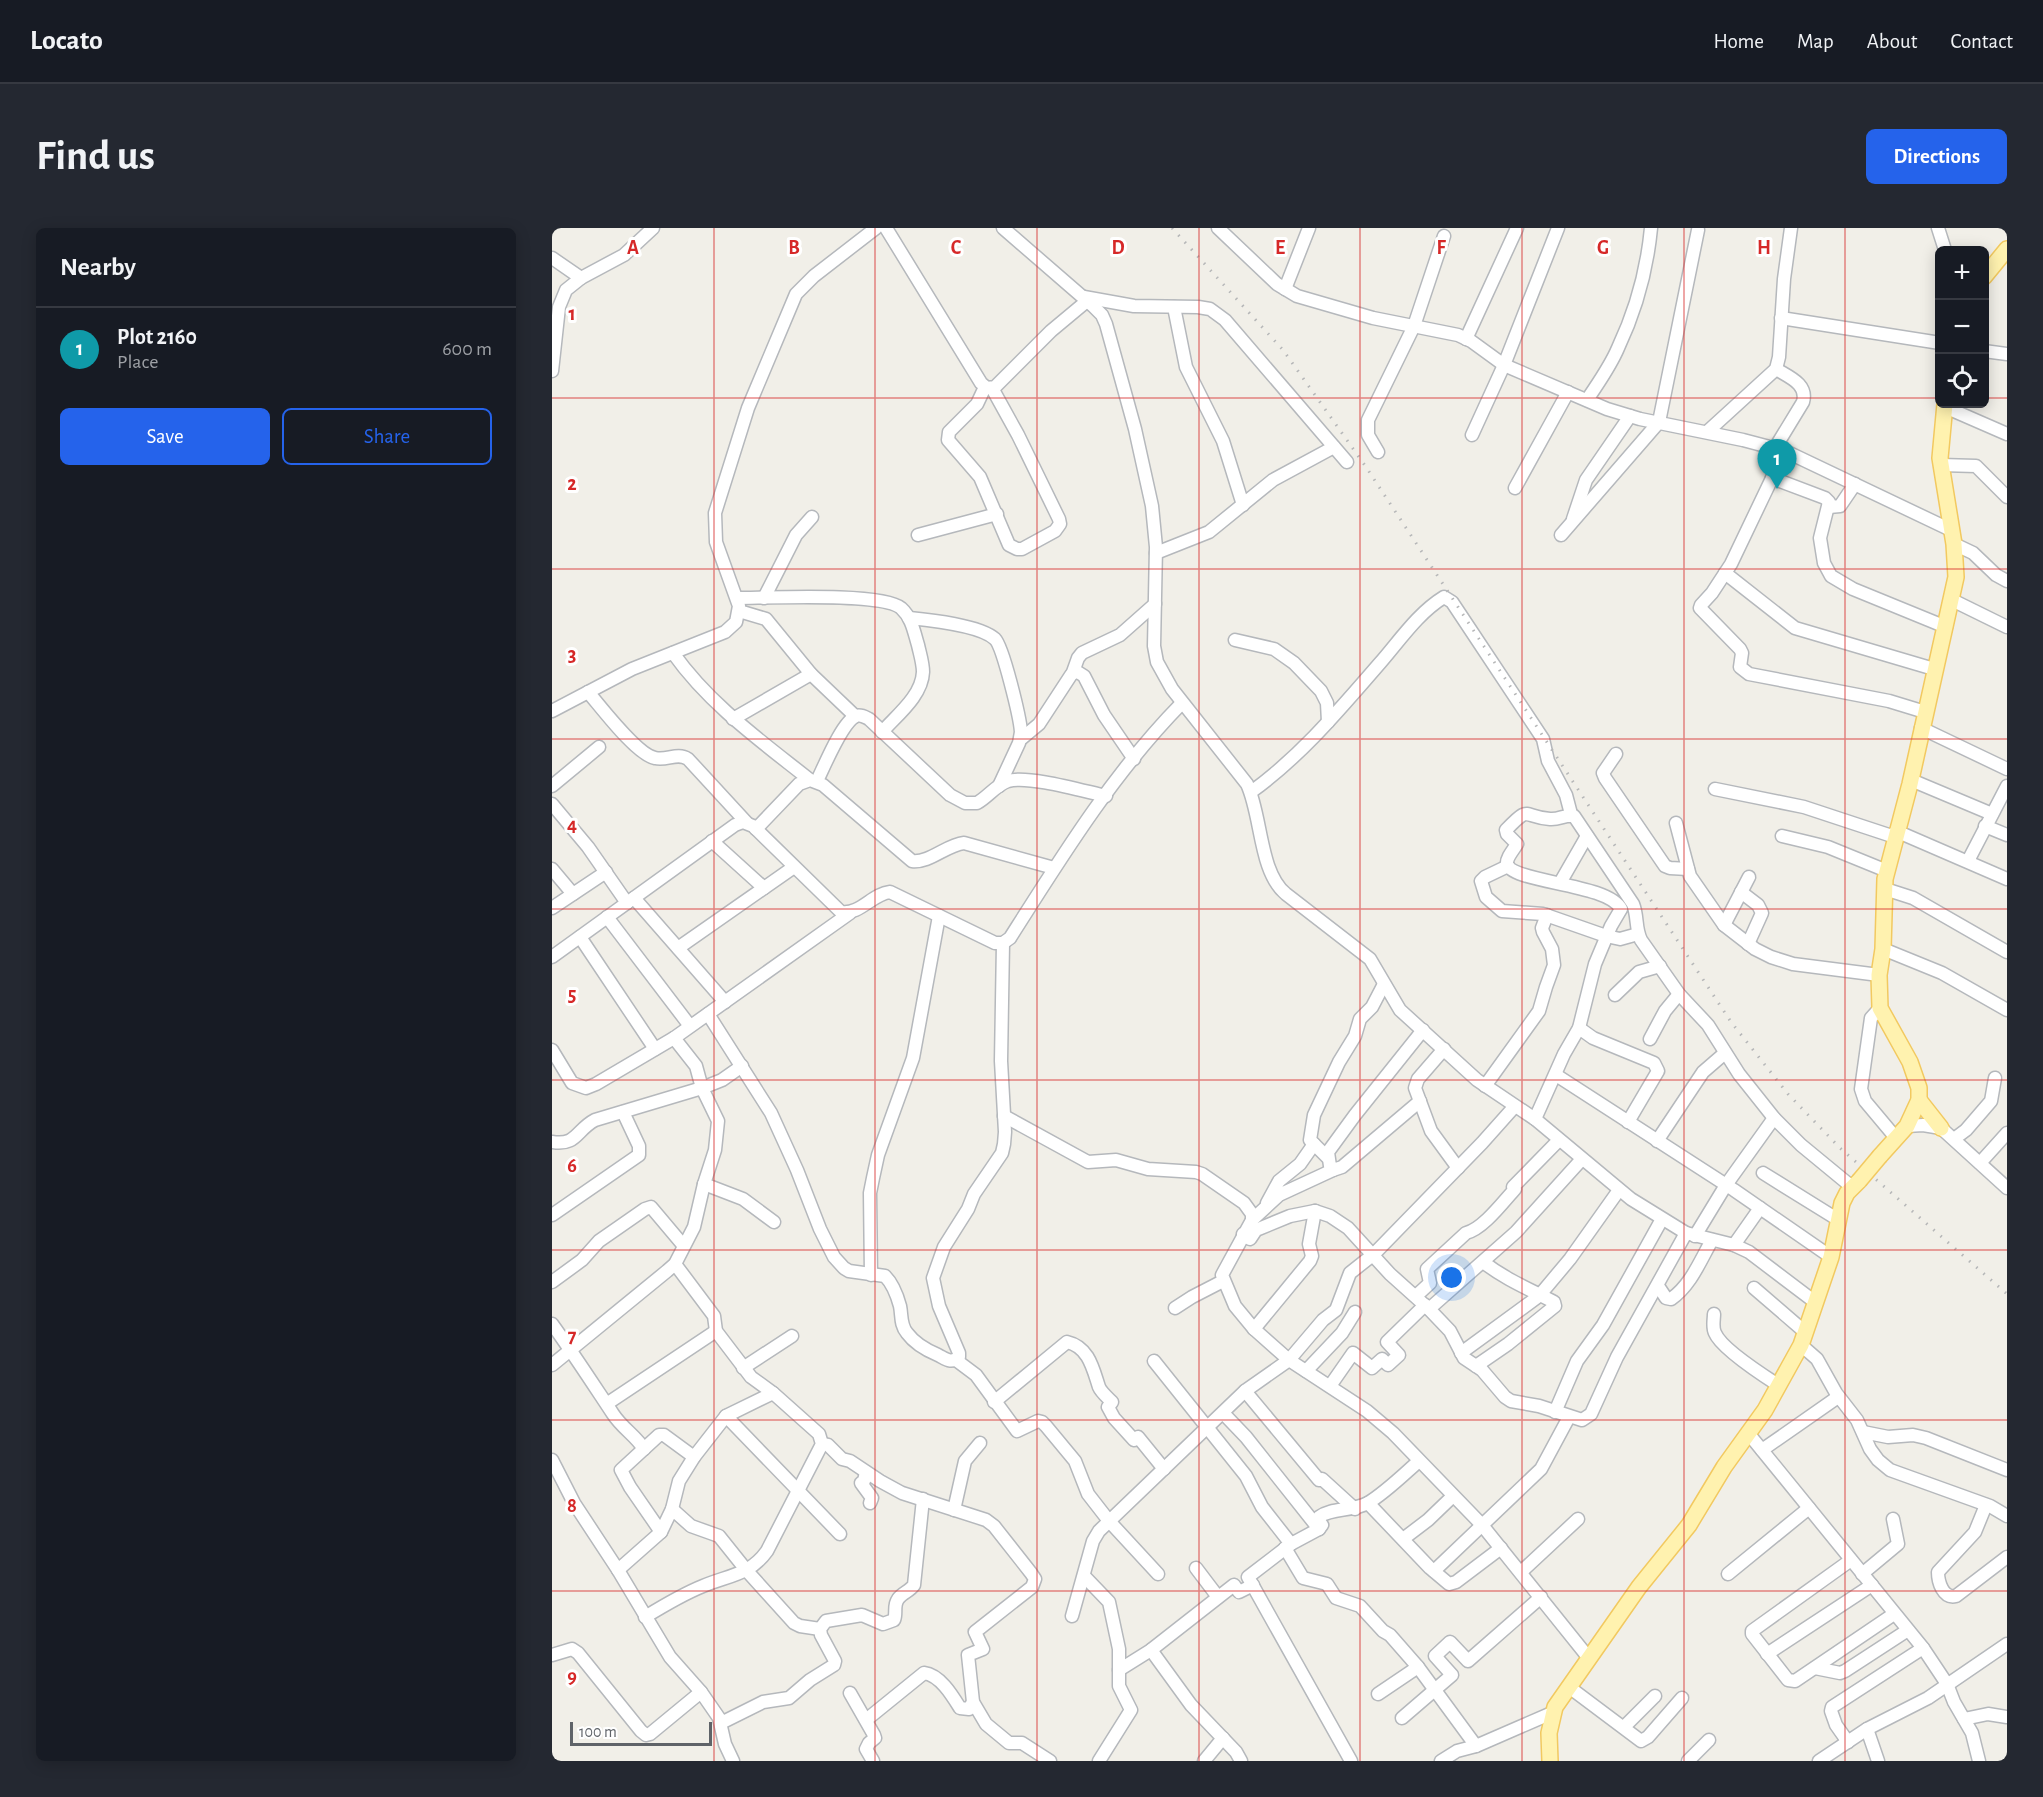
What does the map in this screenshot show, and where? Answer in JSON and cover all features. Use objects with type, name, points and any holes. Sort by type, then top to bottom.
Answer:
[{"type":"main road","points":[[1989,271],[2007,249]]},
{"type":"main road","points":[[1550,1761],[1549,1733],[1552,1713],[1588,1657],[1639,1587],[1689,1525],[1724,1467],[1765,1410],[1803,1339],[1831,1257],[1842,1203],[1907,1126],[1920,1100],[1919,1088],[1910,1062],[1880,1008],[1879,975],[1883,949],[1887,871],[1911,780],[1956,578],[1953,537],[1941,465],[1941,434],[1945,408]]},
{"type":"main road","points":[[1920,1100],[1941,1128]]},
{"type":"street","points":[[552,371],[562,298],[566,290],[581,278],[624,255],[653,228]]},
{"type":"street","points":[[552,711],[633,669],[725,632],[736,622],[738,605],[716,542],[714,525],[719,498],[748,408],[796,294],[814,276],[876,228]]},
{"type":"street","points":[[886,228],[988,387],[1032,463],[1060,524],[1045,538],[1022,549],[1017,549],[1007,542],[980,477],[951,444],[947,435],[977,404],[988,387],[1004,379],[1085,298]]},
{"type":"street","points":[[1002,228],[1102,315],[1114,349],[1135,429],[1152,506],[1156,553],[1154,646],[1157,662],[1182,703],[1237,770],[1251,792],[1274,883],[1370,959],[1400,1010],[1485,1086],[1535,1119],[1631,1200],[1691,1235],[1734,1245],[1766,1263],[1815,1302]]},
{"type":"street","points":[[1218,228],[1269,277],[1304,299],[1341,310],[1449,333],[1466,339],[1504,365],[1630,416],[1780,450],[1855,484],[1953,537],[1996,575],[2007,581]]},
{"type":"street","points":[[1285,289],[1309,228]]},
{"type":"street","points":[[1466,339],[1517,228]]},
{"type":"street","points":[[1472,435],[1504,365],[1558,228]]},
{"type":"street","points":[[1587,400],[1617,350],[1626,328],[1645,271],[1651,228]]},
{"type":"street","points":[[1707,432],[1776,369],[1791,228]]},
{"type":"street","points":[[1938,228],[1944,246]]},
{"type":"street","points":[[1561,535],[1659,422],[1698,230]]},
{"type":"street","points":[[1378,452],[1368,435],[1368,420],[1414,327],[1444,236]]},
{"type":"street","points":[[552,258],[581,278]]},
{"type":"street","points":[[1085,298],[1134,306],[1210,309],[1225,320],[1347,462]]},
{"type":"street","points":[[1174,307],[1186,367],[1223,441],[1244,505]]},
{"type":"street","points":[[1781,318],[1935,342]]},
{"type":"street","points":[[1989,352],[2007,354]]},
{"type":"street","points":[[1776,369],[1800,384],[1804,396],[1803,402],[1780,450],[1772,478],[1725,573],[1700,608],[1740,649],[1742,653],[1739,663],[1749,674],[1889,701],[1925,712]]},
{"type":"street","points":[[1515,488],[1568,392]]},
{"type":"street","points":[[1951,408],[2007,434]]},
{"type":"street","points":[[1572,523],[1586,480],[1630,416]]},
{"type":"street","points":[[1156,553],[1209,532],[1273,480],[1334,447]]},
{"type":"street","points":[[1941,465],[1976,466],[2007,497]]},
{"type":"street","points":[[1772,478],[1825,498],[1829,507],[1820,538],[1824,562],[1831,576],[1853,589],[1946,627]]},
{"type":"street","points":[[1829,507],[1840,506],[1855,484]]},
{"type":"street","points":[[918,535],[997,514]]},
{"type":"street","points":[[764,598],[798,532],[812,517]]},
{"type":"street","points":[[1725,573],[1795,628],[1934,669]]},
{"type":"street","points":[[738,605],[764,598],[806,597],[881,601],[895,604],[909,618],[922,662],[921,683],[917,692],[882,732]]},
{"type":"street","points":[[1251,792],[1281,770],[1328,722],[1418,619],[1442,598],[1447,597],[1543,739],[1550,766],[1566,795],[1571,814],[1633,904],[1637,916],[1638,934],[1679,994],[1708,1025],[1739,1074],[1774,1118],[1801,1145],[1856,1184]]},
{"type":"street","points":[[1952,600],[2007,627]]},
{"type":"street","points":[[1021,738],[1039,724],[1073,672],[1082,653],[1120,635],[1155,604]]},
{"type":"street","points":[[738,605],[766,619],[811,674],[855,716]]},
{"type":"street","points":[[909,618],[968,628],[997,640],[1021,727],[1021,738],[999,786]]},
{"type":"street","points":[[1236,640],[1274,649],[1294,663],[1321,691],[1327,703],[1328,722]]},
{"type":"street","points":[[673,653],[706,695],[733,719],[814,780],[823,784],[912,861],[920,861],[953,845],[964,843],[1054,868]]},
{"type":"street","points":[[1073,672],[1080,672],[1084,675],[1104,715],[1134,759]]},
{"type":"street","points":[[733,719],[811,674]]},
{"type":"street","points":[[588,692],[621,730],[648,756],[660,759],[677,756],[688,759],[752,826],[836,908],[841,912],[850,913]]},
{"type":"street","points":[[552,1050],[572,1083],[586,1088],[674,1038],[880,894],[890,892],[996,943],[1003,943],[1010,938],[1054,868],[1106,796],[1163,723],[1182,703]]},
{"type":"street","points":[[752,826],[799,784],[814,780],[846,725],[855,716],[860,715],[869,719],[940,787],[959,801],[977,803],[999,786],[1008,781],[1018,780],[1106,796]]},
{"type":"street","points":[[1922,728],[2007,769]]},
{"type":"street","points":[[552,786],[599,747]]},
{"type":"street","points":[[1616,754],[1604,770],[1605,778],[1665,866],[1688,869]]},
{"type":"street","points":[[1911,780],[1992,814]]},
{"type":"street","points":[[1968,861],[2007,786]]},
{"type":"street","points":[[1715,789],[1804,807],[1895,834],[1968,861],[2007,879]]},
{"type":"street","points":[[552,804],[606,872],[725,1002]]},
{"type":"street","points":[[1535,1119],[1579,1028],[1594,964],[1606,936],[1622,909],[1613,900],[1560,883],[1515,873],[1508,866],[1507,860],[1517,844],[1506,830],[1520,815],[1529,813],[1550,819],[1571,814]]},
{"type":"street","points":[[552,957],[738,823],[752,826]]},
{"type":"street","points":[[1676,823],[1688,869],[1714,913],[1724,925],[1748,944],[1765,955],[1787,963],[1879,975]]},
{"type":"street","points":[[1985,826],[2007,835]]},
{"type":"street","points":[[1560,883],[1587,836]]},
{"type":"street","points":[[1782,836],[1828,846],[1887,871]]},
{"type":"street","points":[[712,841],[764,888]]},
{"type":"street","points":[[1508,866],[1481,881],[1486,897],[1502,911],[1547,915],[1606,936],[1625,938],[1638,934]]},
{"type":"street","points":[[678,948],[794,867]]},
{"type":"street","points":[[552,869],[573,894]]},
{"type":"street","points":[[552,909],[606,872]]},
{"type":"street","points":[[1724,925],[1749,877]]},
{"type":"street","points":[[1885,889],[1913,898],[2007,952]]},
{"type":"street","points":[[1741,892],[1758,905],[1762,913],[1748,944]]},
{"type":"street","points":[[1485,1086],[1539,1011],[1554,966],[1552,949],[1542,928],[1547,915]]},
{"type":"street","points":[[871,1275],[870,1193],[878,1155],[914,1058],[939,916]]},
{"type":"street","points":[[607,917],[690,1026]]},
{"type":"street","points":[[580,937],[655,1048]]},
{"type":"street","points":[[708,1014],[771,1113],[834,1257],[849,1271],[885,1276],[892,1284],[900,1306],[903,1327],[907,1334],[923,1348],[950,1362],[959,1357],[939,1306],[933,1278],[944,1247],[968,1209],[974,1194],[1002,1153],[1005,1132],[1001,1061],[1003,943]]},
{"type":"street","points":[[1883,949],[1942,973],[2007,1010]]},
{"type":"street","points":[[1615,995],[1639,972],[1660,966]]},
{"type":"street","points":[[1333,1170],[1328,1157],[1314,1144],[1310,1135],[1314,1115],[1339,1062],[1355,1036],[1360,1019],[1372,1007],[1384,984]]},
{"type":"street","points":[[1650,1039],[1665,1011],[1679,994]]},
{"type":"street","points":[[1880,1008],[1871,1018],[1861,1089],[1865,1101],[1896,1138]]},
{"type":"street","points":[[1579,1028],[1593,1038],[1648,1060],[1657,1067],[1658,1071],[1628,1122]]},
{"type":"street","points":[[1328,1157],[1328,1152],[1355,1115],[1423,1030]]},
{"type":"street","points":[[552,1365],[572,1351],[675,1264],[694,1227],[715,1150],[718,1121],[702,1088],[696,1066],[674,1038]]},
{"type":"street","points":[[1444,1049],[1415,1083],[1431,1131],[1458,1168]]},
{"type":"street","points":[[1658,1140],[1703,1072],[1725,1053]]},
{"type":"street","points":[[552,1142],[571,1141],[589,1123],[702,1088],[722,1080],[742,1066]]},
{"type":"street","points":[[1556,1075],[1726,1185],[1831,1257]]},
{"type":"street","points":[[1954,1139],[1966,1130],[1991,1101],[1995,1077]]},
{"type":"street","points":[[1420,1101],[1342,1167],[1279,1195],[1265,1207],[1252,1220],[1243,1234],[1224,1268],[1223,1281],[1235,1306],[1254,1329],[1289,1360],[1367,1411],[1393,1433],[1482,1525],[1588,1657]]},
{"type":"street","points":[[1072,1616],[1093,1541],[1099,1531],[1245,1391],[1289,1360],[1323,1320],[1336,1310],[1350,1273],[1374,1254],[1515,1106]]},
{"type":"street","points":[[552,1215],[639,1155],[639,1146],[623,1112]]},
{"type":"street","points":[[1004,1116],[1088,1162],[1116,1160],[1148,1169],[1190,1171],[1202,1174],[1244,1203],[1252,1214],[1252,1220]]},
{"type":"street","points":[[1243,1234],[1250,1239],[1256,1230],[1290,1216],[1315,1211],[1330,1216],[1341,1223],[1374,1254],[1390,1274],[1424,1303],[1450,1331],[1461,1353],[1468,1361],[1482,1370],[1501,1394],[1511,1401],[1539,1406],[1582,1420],[1591,1414],[1617,1357],[1658,1286],[1691,1235],[1774,1118]]},
{"type":"street","points":[[1907,1126],[1923,1125],[1941,1128],[2007,1188]]},
{"type":"street","points":[[1980,1163],[2007,1133]]},
{"type":"street","points":[[1424,1303],[1430,1283],[1427,1269],[1466,1233],[1474,1231],[1496,1210],[1515,1189],[1513,1187],[1559,1140]]},
{"type":"street","points":[[1265,1207],[1279,1181],[1300,1164],[1314,1144]]},
{"type":"street","points":[[1330,1386],[1353,1353],[1372,1368],[1382,1359],[1388,1365],[1399,1355],[1387,1342],[1424,1303],[1483,1262],[1516,1232],[1582,1159]]},
{"type":"street","points":[[1763,1173],[1837,1219]]},
{"type":"street","points":[[704,1184],[743,1199],[774,1222]]},
{"type":"street","points":[[1461,1353],[1539,1296],[1570,1259],[1619,1190]]},
{"type":"street","points":[[552,1282],[582,1260],[599,1241],[651,1207],[684,1245]]},
{"type":"street","points":[[1734,1245],[1760,1208]]},
{"type":"street","points":[[1254,1329],[1310,1261],[1312,1256],[1309,1244],[1315,1211]]},
{"type":"street","points":[[1555,1412],[1577,1361],[1603,1325],[1662,1219]]},
{"type":"street","points":[[1658,1286],[1666,1298],[1671,1299],[1675,1296],[1691,1279],[1712,1240]]},
{"type":"street","points":[[1476,1366],[1553,1308],[1554,1302],[1500,1275],[1483,1262]]},
{"type":"street","points":[[645,1617],[702,1586],[747,1571],[758,1563],[767,1551],[822,1444],[819,1434],[743,1368],[716,1331],[714,1316],[675,1264]]},
{"type":"street","points":[[1176,1308],[1223,1281]]},
{"type":"street","points":[[1754,1288],[1803,1339],[1838,1397],[1857,1420],[1870,1449],[1878,1460],[1890,1470],[1986,1505],[2007,1516]]},
{"type":"street","points":[[1306,1371],[1342,1333],[1355,1312]]},
{"type":"street","points":[[1714,1314],[1713,1329],[1718,1339],[1757,1372],[1778,1385]]},
{"type":"street","points":[[552,1324],[620,1422],[637,1438],[644,1449]]},
{"type":"street","points":[[1498,1325],[1508,1344]]},
{"type":"street","points":[[608,1403],[716,1331]]},
{"type":"street","points":[[743,1368],[792,1336]]},
{"type":"street","points":[[994,1402],[1067,1342],[1076,1344],[1094,1368],[1099,1388],[1112,1402],[1108,1407],[1114,1418],[1134,1440],[1138,1437],[1164,1469]]},
{"type":"street","points":[[956,1360],[976,1375],[1017,1431],[1038,1421],[1047,1426],[1075,1461],[1088,1494],[1108,1521],[1158,1574]]},
{"type":"street","points":[[1154,1362],[1246,1476],[1262,1507],[1288,1546],[1303,1578],[1327,1584],[1336,1598],[1360,1606],[1418,1667],[1476,1746]]},
{"type":"street","points":[[1245,1391],[1319,1480],[1322,1479],[1355,1509]]},
{"type":"street","points":[[618,1570],[661,1532],[672,1509],[679,1481],[694,1457],[726,1416],[774,1393]]},
{"type":"street","points":[[1762,1449],[1838,1397]]},
{"type":"street","points":[[1223,1413],[1246,1437],[1319,1529]]},
{"type":"street","points":[[726,1416],[840,1534]]},
{"type":"street","points":[[1434,1571],[1541,1469],[1569,1417]]},
{"type":"street","points":[[1863,1432],[1888,1437],[1913,1435],[1926,1438],[2007,1470]]},
{"type":"street","points":[[1748,1433],[1923,1648],[1947,1684],[1974,1740],[1978,1761]]},
{"type":"street","points":[[661,1532],[621,1470],[655,1437],[664,1436],[694,1457]]},
{"type":"street","points":[[954,1510],[965,1461],[980,1443]]},
{"type":"street","points":[[822,1444],[828,1445],[842,1459],[850,1461],[902,1493],[986,1520],[994,1526],[1035,1579],[1032,1587],[975,1632],[983,1649],[968,1655],[973,1702],[986,1724],[1009,1743],[1028,1745],[1050,1761]]},
{"type":"street","points":[[552,1460],[574,1503],[618,1570],[670,1657],[700,1692],[721,1723],[725,1744],[733,1761]]},
{"type":"street","points":[[1119,1670],[1151,1650],[1234,1585],[1239,1592],[1288,1546],[1319,1529],[1322,1525],[1319,1521],[1320,1517],[1330,1510],[1355,1509],[1368,1503],[1419,1461]]},
{"type":"street","points":[[866,1472],[864,1481],[861,1483],[872,1498],[870,1503]]},
{"type":"street","points":[[1403,1539],[1428,1520],[1453,1496]]},
{"type":"street","points":[[721,1723],[756,1705],[789,1698],[810,1680],[834,1665],[835,1661],[821,1635],[822,1625],[833,1619],[862,1616],[883,1624],[894,1620],[898,1598],[914,1585],[923,1499]]},
{"type":"street","points":[[1368,1503],[1449,1584],[1456,1582],[1501,1548]]},
{"type":"street","points":[[1986,1505],[1975,1532],[1938,1572],[1943,1589],[1947,1595],[1956,1596],[2007,1557]]},
{"type":"street","points":[[1728,1574],[1809,1508]]},
{"type":"street","points":[[672,1509],[690,1527],[718,1536],[794,1623],[820,1629]]},
{"type":"street","points":[[1521,1572],[1578,1519]]},
{"type":"street","points":[[1862,1574],[1898,1544],[1893,1519]]},
{"type":"street","points":[[1851,1560],[1754,1628],[1752,1634],[1767,1654],[1791,1682],[1795,1681],[1894,1614]]},
{"type":"street","points":[[1196,1568],[1218,1597]]},
{"type":"street","points":[[1084,1576],[1109,1602],[1119,1649],[1119,1686],[1131,1710],[1099,1761]]},
{"type":"street","points":[[1251,1581],[1351,1761]]},
{"type":"street","points":[[1767,1654],[1872,1585]]},
{"type":"street","points":[[1402,1718],[1452,1675],[1435,1656],[1450,1642],[1468,1661],[1540,1597]]},
{"type":"street","points":[[1815,1668],[1840,1673],[1845,1671],[1908,1630]]},
{"type":"street","points":[[1819,1761],[1867,1730],[1913,1707],[2002,1647],[2007,1660]]},
{"type":"street","points":[[1848,1742],[1836,1725],[1831,1711],[1832,1707],[1923,1648]]},
{"type":"street","points":[[552,1655],[572,1649],[578,1653],[646,1735],[700,1692]]},
{"type":"street","points":[[1151,1650],[1191,1705],[1223,1738],[1241,1761]]},
{"type":"street","points":[[1378,1694],[1418,1667]]},
{"type":"street","points":[[866,1720],[924,1673],[930,1673],[944,1686],[960,1708],[969,1709],[973,1702]]},
{"type":"street","points":[[1569,1687],[1641,1741],[1644,1741],[1682,1698]]},
{"type":"street","points":[[850,1693],[875,1738],[866,1749],[873,1761]]},
{"type":"street","points":[[1624,1727],[1655,1696]]},
{"type":"street","points":[[1441,1761],[1457,1751],[1476,1746],[1552,1713]]},
{"type":"street","points":[[1964,1719],[1988,1714],[2007,1717]]},
{"type":"street","points":[[1867,1730],[1878,1761]]},
{"type":"street","points":[[1204,1761],[1223,1738]]},
{"type":"street","points":[[1688,1761],[1709,1740]]},
{"type":"railway","points":[[1172,228],[1283,350],[1366,467],[1731,1022],[1788,1094],[1840,1148],[2007,1294]]},
{"type":"place","name":"Plot 2160","points":[[1777,489]]}]
